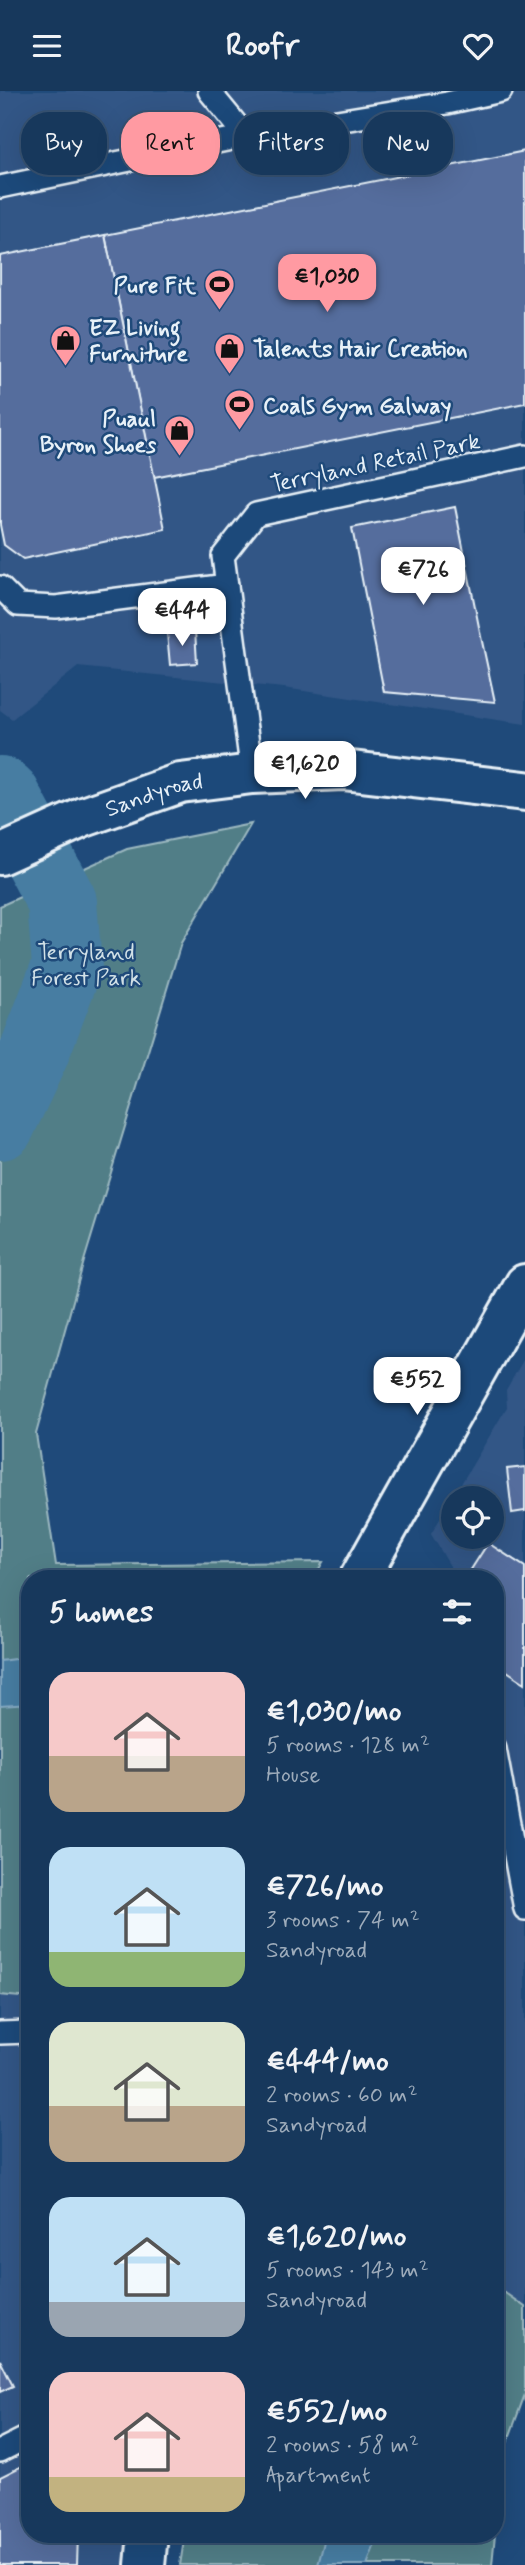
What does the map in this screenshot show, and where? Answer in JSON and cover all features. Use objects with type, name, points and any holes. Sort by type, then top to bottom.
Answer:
[{"type":"street","name":"Sandyroad","points":[[0,855],[84,817],[180,783],[252,774],[343,770],[525,791]]},
{"type":"street","points":[[364,1570],[525,1284]]},
{"type":"street","points":[[145,2565],[147,2543]]},
{"type":"lane","points":[[209,91],[234,121]]},
{"type":"lane","points":[[349,119],[501,91]]},
{"type":"lane","points":[[0,187],[234,138]]},
{"type":"lane","name":"Terryland Retail Park","points":[[252,774],[223,556],[256,514],[525,456]]},
{"type":"lane","points":[[0,587],[18,605],[56,607],[227,585]]},
{"type":"lane","points":[[504,1780],[517,1825],[525,1909]]},
{"type":"lane","points":[[0,2033],[21,2032]]},
{"type":"lane","points":[[0,2451],[21,2440]]},
{"type":"shaded area","points":[[0,91],[525,91],[525,724],[284,688],[78,667],[12,719],[0,710]]},
{"type":"shaded area","points":[[83,885],[88,922],[71,1024],[59,1058],[30,1087],[30,1108],[0,1155],[0,1087],[35,1015],[50,958],[42,912]]},
{"type":"shaded area","points":[[525,1357],[525,2307],[504,2292],[504,1570],[450,1570],[431,1534],[441,1517],[441,1549],[504,1549],[504,1486],[460,1486],[507,1407],[506,1390]]},
{"type":"shaded area","points":[[21,1658],[21,1705],[0,1706],[0,1661]]},
{"type":"shaded area","points":[[0,1994],[21,1995],[21,2543],[147,2543],[145,2565],[0,2565]]},
{"type":"shaded area","points":[[324,2543],[376,2543],[367,2565],[318,2565]]},
{"type":"green space","name":"Terryland Forest Park","points":[[251,824],[181,943],[84,1261],[36,1434],[56,1565],[323,1562],[318,1570],[21,1570],[21,1997],[0,1995],[0,906],[127,849]]},
{"type":"green space","points":[[504,2292],[525,2307],[525,2394],[504,2452]]},
{"type":"green space","points":[[184,2543],[494,2543],[492,2565],[180,2565]]},
{"type":"building","points":[[525,151],[525,403],[154,477],[105,235],[405,175],[453,175],[453,165]]},
{"type":"building","name":"EZ Living Furniture","points":[[105,235],[165,529],[23,559],[4,545],[0,525],[0,256]]},
{"type":"building","points":[[455,507],[495,702],[384,692],[352,528]]},
{"type":"building","points":[[195,630],[197,663],[170,665],[167,633]]},
{"type":"building","points":[[525,1467],[525,1511],[512,1513],[507,1469]]},
{"type":"building","points":[[484,1549],[497,1549],[525,1567],[525,1683],[504,1669],[504,1570],[471,1570]]},
{"type":"building","points":[[0,2360],[13,2386],[0,2392]]},
{"type":"building","points":[[21,2466],[21,2543],[78,2543],[77,2565],[0,2565],[0,2477]]},
{"type":"waterway","points":[[0,791],[5,795],[62,902],[67,966],[34,1053],[0,1125]]},
{"type":"place","name":"Pure Fit","points":[[219,312]]},
{"type":"place","name":"EZ Living Furniture","points":[[66,367]]},
{"type":"place","name":"Talents Hair Creation","points":[[230,375]]},
{"type":"place","name":"Coals Gym Galway","points":[[240,432]]},
{"type":"place","name":"Puaul Byron Shoes","points":[[179,458]]}]
